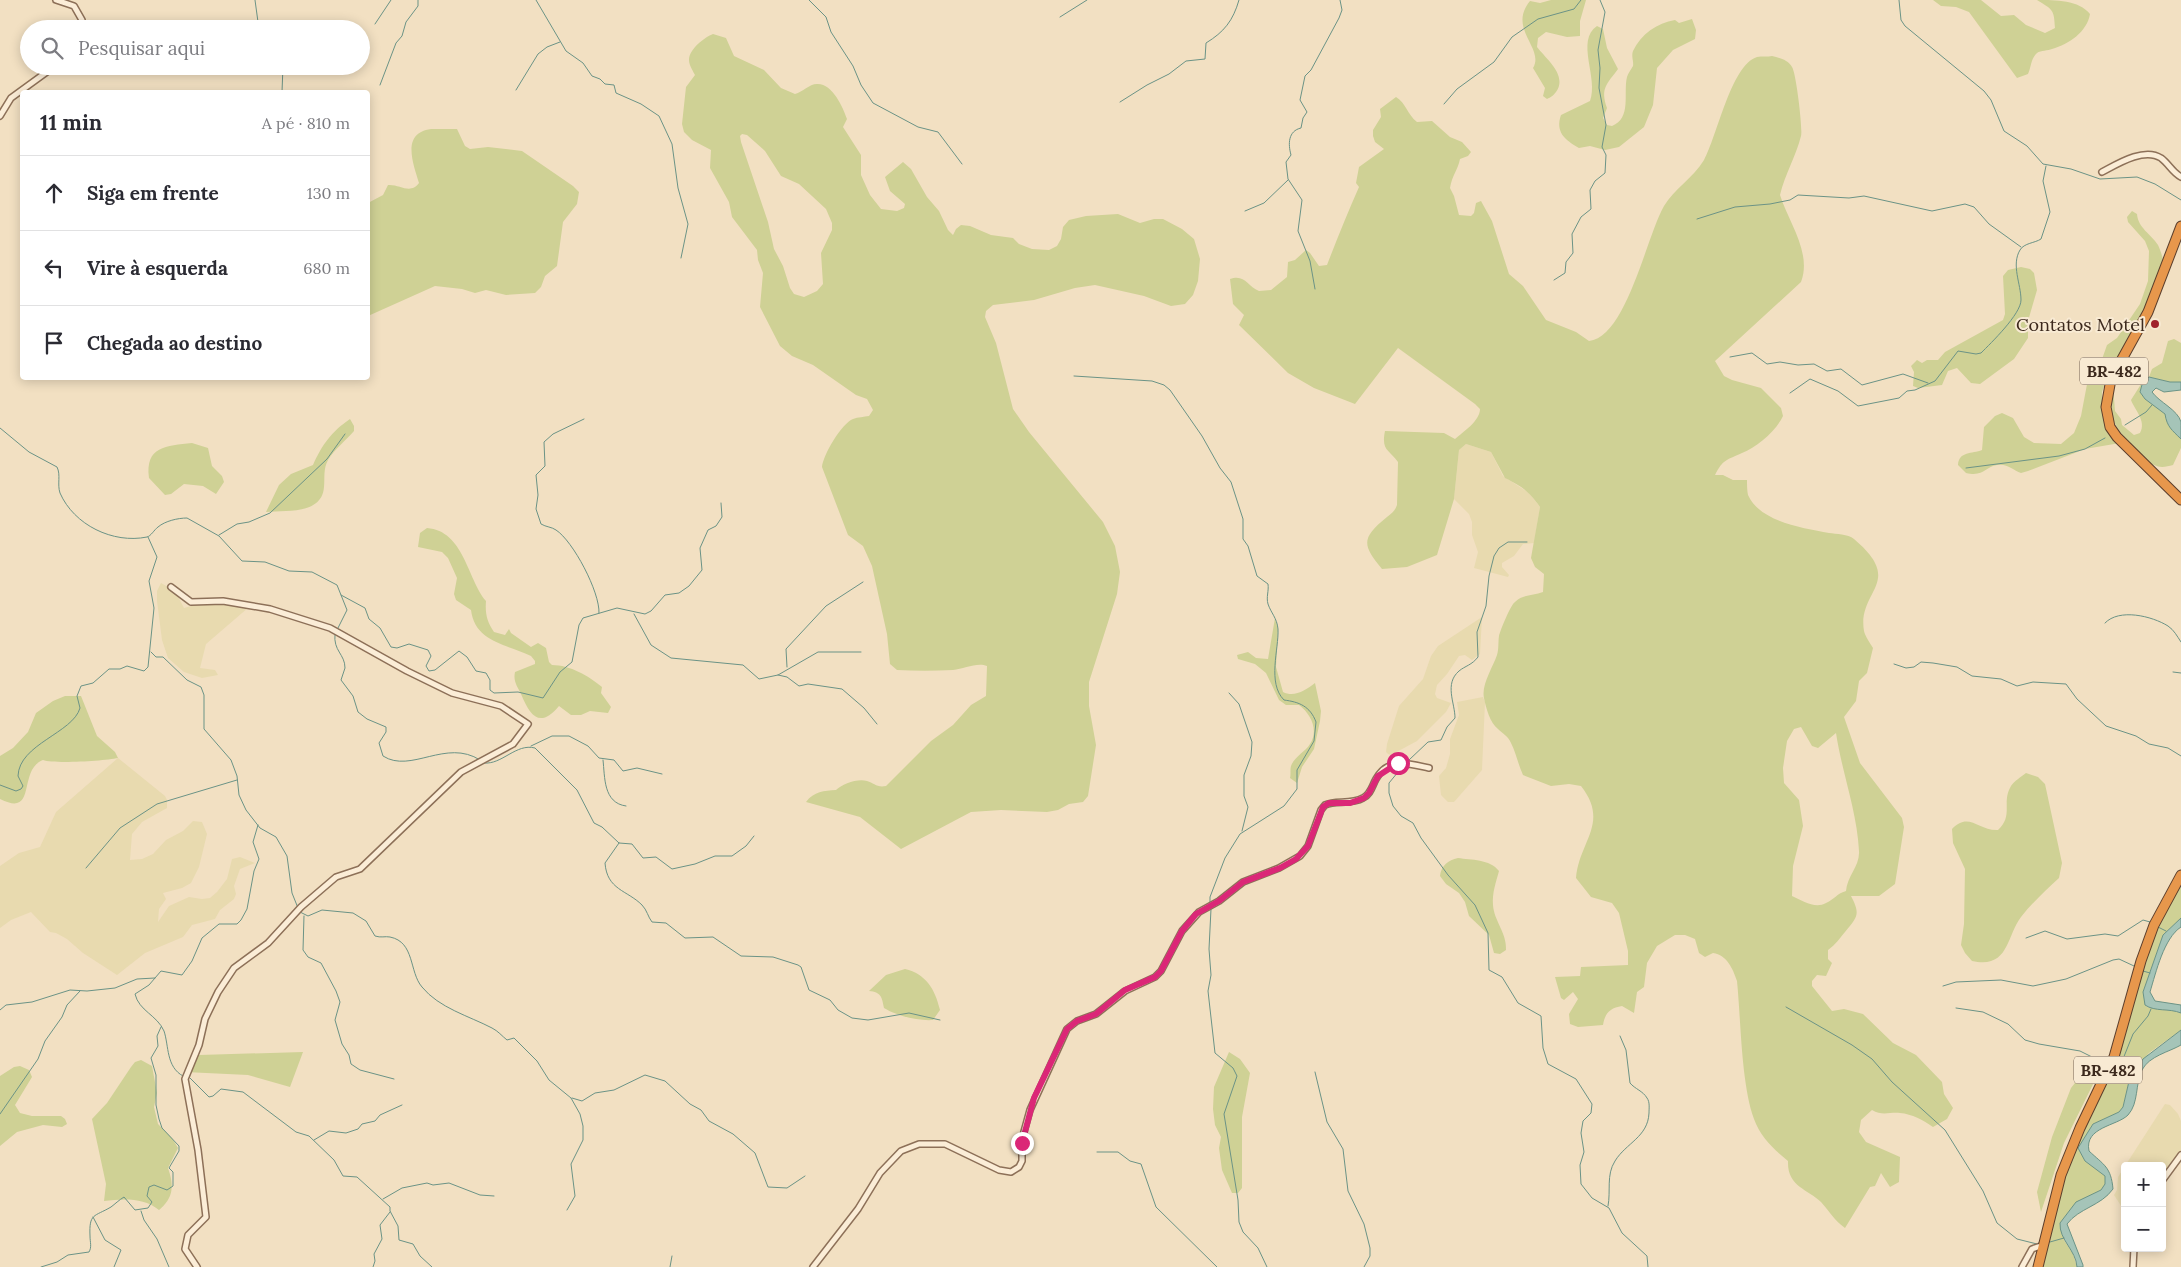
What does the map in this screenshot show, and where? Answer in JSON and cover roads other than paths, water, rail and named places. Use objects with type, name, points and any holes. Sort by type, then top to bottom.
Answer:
[{"type":"highway","name":"BR-482","points":[[2181,226],[2142,324],[2111,379],[2106,406],[2110,427],[2117,437],[2181,500]]},
{"type":"highway","name":"BR-482","points":[[2038,1267],[2061,1175],[2080,1128],[2114,1057],[2147,942],[2181,875]]},
{"type":"street","points":[[56,0],[74,6],[82,20]]},
{"type":"street","points":[[22,90],[43,75]]},
{"type":"street","points":[[0,116],[11,98],[20,91]]},
{"type":"street","points":[[2102,172],[2127,159],[2151,154],[2162,159],[2181,177]]},
{"type":"street","points":[[171,587],[191,602],[223,601],[270,609],[330,628],[407,671],[452,693],[501,706],[528,724],[513,744],[461,772],[360,869],[336,877],[315,895],[268,943],[234,968],[218,992],[205,1019],[198,1045],[185,1079],[198,1150],[206,1217],[188,1235],[186,1250],[197,1267]]},
{"type":"street","points":[[813,1267],[858,1209],[880,1173],[901,1150],[919,1144],[945,1144],[999,1170],[1011,1172],[1019,1167],[1022,1161],[1022,1139],[1030,1110],[1059,1051],[1065,1033],[1071,1026],[1077,1021],[1096,1014],[1125,990],[1155,977],[1161,971],[1182,931],[1199,912],[1219,901],[1243,882],[1280,868],[1300,856],[1308,846],[1321,810],[1325,805],[1350,803],[1364,798],[1369,793],[1378,776],[1398,763],[1405,762],[1429,768]]},
{"type":"street","points":[[2166,1176],[2181,1155]]},
{"type":"street","points":[[2022,1267],[2032,1249],[2044,1245]]},
{"type":"street","points":[[2133,1267],[2134,1252]]},
{"type":"waterway","points":[[255,0],[258,20]]},
{"type":"waterway","points":[[375,24],[391,0]]},
{"type":"waterway","points":[[380,85],[396,43],[402,36],[406,22],[418,6],[418,0]]},
{"type":"waterway","points":[[536,0],[566,51],[583,63],[592,76],[600,79],[605,84],[614,85],[616,93],[641,104],[659,116],[672,144],[678,188],[688,224],[681,258]]},
{"type":"waterway","points":[[809,0],[826,17],[831,32],[853,66],[861,85],[873,103],[918,127],[938,132],[962,164]]},
{"type":"waterway","points":[[1060,17],[1087,0]]},
{"type":"waterway","points":[[1120,102],[1169,74],[1186,61],[1205,59],[1206,43],[1218,35],[1227,25],[1234,14],[1239,0]]},
{"type":"waterway","points":[[1315,289],[1310,261],[1298,231],[1302,200],[1288,179],[1286,162],[1291,155],[1289,147],[1291,135],[1301,128],[1303,118],[1307,112],[1300,100],[1305,76],[1311,70],[1339,18],[1342,10],[1340,0]]},
{"type":"waterway","points":[[1444,104],[1457,89],[1494,62],[1512,37],[1538,19],[1574,9],[1581,0]]},
{"type":"waterway","points":[[1554,280],[1565,273],[1566,262],[1573,253],[1572,234],[1581,217],[1591,209],[1590,190],[1595,181],[1605,173],[1606,155],[1602,147],[1606,125],[1599,88],[1600,68],[1598,50],[1605,12],[1600,0]]},
{"type":"waterway","points":[[1899,0],[1901,20],[1905,26],[1984,91],[1991,100],[2004,131],[2027,146],[2043,164],[2071,169],[2100,179],[2137,177],[2155,184],[2181,200]]},
{"type":"waterway","points":[[516,90],[538,54],[547,47],[560,42]]},
{"type":"waterway","points":[[282,90],[283,75]]},
{"type":"waterway","points":[[1790,393],[1810,379],[1838,391],[1858,406],[1899,398],[1907,391],[1915,390],[1935,381],[1958,351],[1981,353],[2005,328],[2020,306],[2021,294],[2016,268],[2017,256],[2024,246],[2041,239],[2050,212],[2043,181],[2046,166]]},
{"type":"waterway","points":[[1245,211],[1264,203],[1288,180]]},
{"type":"waterway","points":[[1697,219],[1735,207],[1790,200],[1798,195],[1849,198],[1864,196],[1932,211],[1965,204],[1974,207],[1989,224],[2021,247]]},
{"type":"waterway","points":[[1730,357],[1752,353],[1767,364],[1780,362],[1798,365],[1814,364],[1827,371],[1841,369],[1862,385],[1903,374],[1928,383]]},
{"type":"waterway","points":[[1074,376],[1152,381],[1164,385],[1170,390],[1231,482],[1243,519],[1243,539],[1248,546],[1257,576],[1268,584],[1268,604],[1278,629],[1275,675],[1279,693],[1284,700],[1299,704],[1311,712],[1316,722],[1314,741],[1297,770],[1297,789],[1284,806],[1240,834],[1225,858],[1210,897],[1210,903]]},
{"type":"waterway","points":[[2125,425],[2146,412],[2152,405]]},
{"type":"waterway","points":[[584,419],[553,434],[544,442],[545,466],[536,475],[538,495],[536,509],[541,524],[554,529],[563,536],[577,556],[590,580],[599,613]]},
{"type":"waterway","points":[[0,428],[29,452],[57,467],[60,493],[66,504],[85,523],[96,530],[121,538],[147,537],[164,523],[187,518],[219,536],[242,561],[265,562],[289,571],[312,572],[337,585],[347,610],[337,630]]},
{"type":"waterway","points":[[219,535],[237,524],[249,522],[270,513],[327,459],[345,434]]},
{"type":"waterway","points":[[1966,468],[2059,456],[2085,449],[2105,438]]},
{"type":"waterway","points":[[341,595],[365,608],[369,619],[380,628],[391,647],[397,648],[409,644],[428,650],[431,656],[426,666],[429,671],[435,670],[459,651],[467,657],[476,671],[486,673],[490,680],[490,690],[494,693],[518,692],[543,698],[560,672],[572,662],[579,625],[583,618],[617,608],[645,614],[651,611],[665,595],[679,593],[689,586],[702,570],[700,548],[708,530],[716,526],[722,517],[721,503]]},
{"type":"waterway","points":[[0,785],[16,791],[21,789],[23,786],[18,776],[21,765],[27,755],[68,725],[75,717],[80,708],[77,696],[81,686],[93,683],[109,669],[120,669],[127,666],[144,671],[148,667],[154,608],[149,581],[157,557],[148,537]]},
{"type":"waterway","points":[[1409,760],[1428,742],[1441,740],[1447,727],[1455,718],[1451,694],[1452,682],[1459,671],[1478,657],[1477,632],[1486,606],[1489,576],[1494,556],[1499,548],[1508,542],[1527,542]]},
{"type":"waterway","points":[[787,667],[786,649],[826,606],[863,582]]},
{"type":"waterway","points":[[634,614],[651,645],[671,658],[743,665],[759,679],[778,675],[818,652],[861,652]]},
{"type":"waterway","points":[[2105,623],[2111,618],[2118,616],[2136,615],[2145,617],[2168,626],[2174,631],[2181,642]]},
{"type":"waterway","points":[[335,634],[337,649],[343,659],[345,668],[341,680],[353,696],[358,712],[367,719],[386,727],[386,732],[379,743],[383,756],[405,761],[454,753],[467,754],[480,760]]},
{"type":"waterway","points":[[151,652],[156,657],[163,657],[187,680],[201,687],[204,695],[204,729],[231,760],[237,776],[239,795],[246,810],[260,828],[276,837],[287,856],[292,893],[298,908]]},
{"type":"waterway","points":[[1894,664],[1906,668],[1914,667],[1921,662],[1957,667],[1972,676],[2001,679],[2017,686],[2033,682],[2066,684],[2077,699],[2106,726],[2136,736],[2149,744],[2168,748],[2181,756]]},
{"type":"waterway","points":[[2173,672],[2181,673]]},
{"type":"waterway","points":[[778,675],[787,677],[799,686],[808,684],[842,689],[864,708],[877,724]]},
{"type":"waterway","points":[[1229,693],[1239,704],[1252,742],[1251,756],[1244,775],[1244,796],[1248,807],[1242,831]]},
{"type":"waterway","points":[[531,746],[552,736],[569,736],[588,746],[599,758],[614,760],[623,771],[637,768],[662,774]]},
{"type":"waterway","points":[[484,763],[497,761],[515,751],[528,747],[535,748],[577,790],[594,823],[602,827],[619,843],[632,844],[643,858],[656,857],[672,869],[695,864],[715,856],[732,856],[746,846],[754,836]]},
{"type":"waterway","points":[[603,760],[605,781],[609,795],[618,804],[626,806]]},
{"type":"waterway","points":[[1403,766],[1389,783],[1389,793],[1393,806],[1401,816],[1413,823],[1421,838],[1448,875],[1475,905],[1488,933],[1489,970],[1502,977],[1518,1003],[1541,1016],[1543,1048],[1548,1064],[1576,1079],[1592,1104],[1591,1113],[1583,1121],[1581,1133],[1584,1152],[1580,1165],[1581,1184],[1592,1198],[1609,1208],[1622,1233],[1647,1256],[1648,1267]]},
{"type":"waterway","points":[[86,868],[120,828],[157,804],[237,780]]},
{"type":"waterway","points":[[183,1076],[171,1062],[164,1031],[157,1021],[140,1005],[135,994],[149,985],[161,971],[182,975],[192,961],[202,938],[219,924],[237,924],[241,920],[247,909],[254,871],[259,859],[253,842],[258,825]]},
{"type":"waterway","points":[[619,843],[605,863],[607,872],[614,884],[642,905],[652,922],[666,923],[685,938],[713,937],[741,956],[773,957],[798,965],[801,967],[809,990],[830,1000],[838,1010],[852,1018],[868,1020],[909,1013],[940,1020]]},
{"type":"waterway","points":[[1211,909],[1209,949],[1211,975],[1208,991],[1215,1053],[1233,1068],[1237,1076],[1224,1114],[1238,1200],[1239,1222],[1243,1232],[1258,1248],[1267,1267]]},
{"type":"waterway","points":[[300,912],[308,916],[322,910],[353,913],[366,921],[375,936],[390,937],[398,940],[408,951],[418,981],[429,994],[455,1011],[494,1029],[507,1040],[514,1038],[537,1061],[549,1080],[571,1098],[580,1114],[583,1126],[583,1140],[571,1164],[575,1196],[567,1210]]},
{"type":"waterway","points":[[304,916],[303,950],[308,957],[321,963],[336,991],[340,1002],[335,1020],[342,1044],[349,1055],[351,1064],[360,1070],[394,1079]]},
{"type":"waterway","points":[[2026,938],[2045,931],[2067,939],[2105,934],[2118,936],[2143,920],[2150,922]]},
{"type":"waterway","points":[[2158,927],[2166,931]]},
{"type":"waterway","points":[[1943,986],[1956,982],[2001,980],[2033,986],[2066,979],[2113,960],[2119,959],[2134,966]]},
{"type":"waterway","points":[[2143,971],[2150,973]]},
{"type":"waterway","points":[[0,1010],[6,1005],[32,1002],[70,990],[87,991],[115,988],[137,979],[155,978]]},
{"type":"waterway","points":[[0,1114],[38,1059],[45,1041],[62,1017],[67,1005],[80,991]]},
{"type":"waterway","points":[[1786,1007],[1852,1045],[1872,1059],[1892,1082],[1945,1130],[1983,1191],[1997,1223],[2017,1239],[2037,1244]]},
{"type":"waterway","points":[[1956,1008],[1983,1012],[2008,1024],[2025,1040],[2080,1051],[2106,1064]]},
{"type":"waterway","points":[[2114,1068],[2119,1069],[2133,1034],[2148,1016],[2151,1009]]},
{"type":"waterway","points":[[41,1267],[57,1262],[68,1255],[89,1252],[91,1246],[90,1223],[92,1219],[124,1197],[135,1210],[148,1208],[152,1202],[147,1196],[149,1187],[154,1185],[167,1190],[173,1186],[173,1172],[169,1168],[179,1151],[179,1146],[162,1128],[159,1119],[156,1105],[156,1075],[151,1058],[158,1046],[157,1036],[161,1027]]},
{"type":"waterway","points":[[1608,1206],[1612,1166],[1641,1134],[1648,1121],[1649,1113],[1647,1098],[1630,1083],[1626,1050],[1620,1036]]},
{"type":"waterway","points":[[1315,1072],[1327,1122],[1343,1149],[1348,1191],[1364,1224],[1370,1248],[1370,1256],[1364,1267]]},
{"type":"waterway","points":[[572,1098],[582,1101],[595,1093],[614,1090],[645,1075],[665,1081],[690,1104],[701,1110],[709,1121],[733,1134],[755,1153],[768,1187],[787,1188],[805,1176]]},
{"type":"waterway","points":[[189,1077],[209,1097],[221,1089],[243,1092],[296,1132],[309,1136],[334,1160],[343,1176],[357,1177],[390,1207],[390,1211],[398,1226],[399,1240],[413,1244],[420,1256],[432,1267]]},
{"type":"waterway","points":[[314,1140],[329,1131],[346,1133],[358,1129],[362,1124],[375,1121],[380,1115],[402,1105]]},
{"type":"waterway","points":[[1097,1152],[1118,1152],[1130,1161],[1141,1164],[1156,1207],[1217,1267]]},
{"type":"waterway","points":[[383,1199],[402,1188],[427,1183],[433,1185],[449,1183],[480,1195],[494,1196]]},
{"type":"waterway","points":[[141,1211],[144,1220],[157,1239],[169,1267]]},
{"type":"waterway","points":[[373,1267],[375,1261],[374,1254],[382,1239],[380,1225],[390,1212]]},
{"type":"waterway","points":[[93,1217],[105,1240],[121,1250],[114,1267]]},
{"type":"waterway","points":[[2050,1242],[2064,1238]]},
{"type":"waterway","points":[[670,1267],[672,1256]]},
{"type":"place","name":"Contatos Motel","points":[[2155,324]]}]
